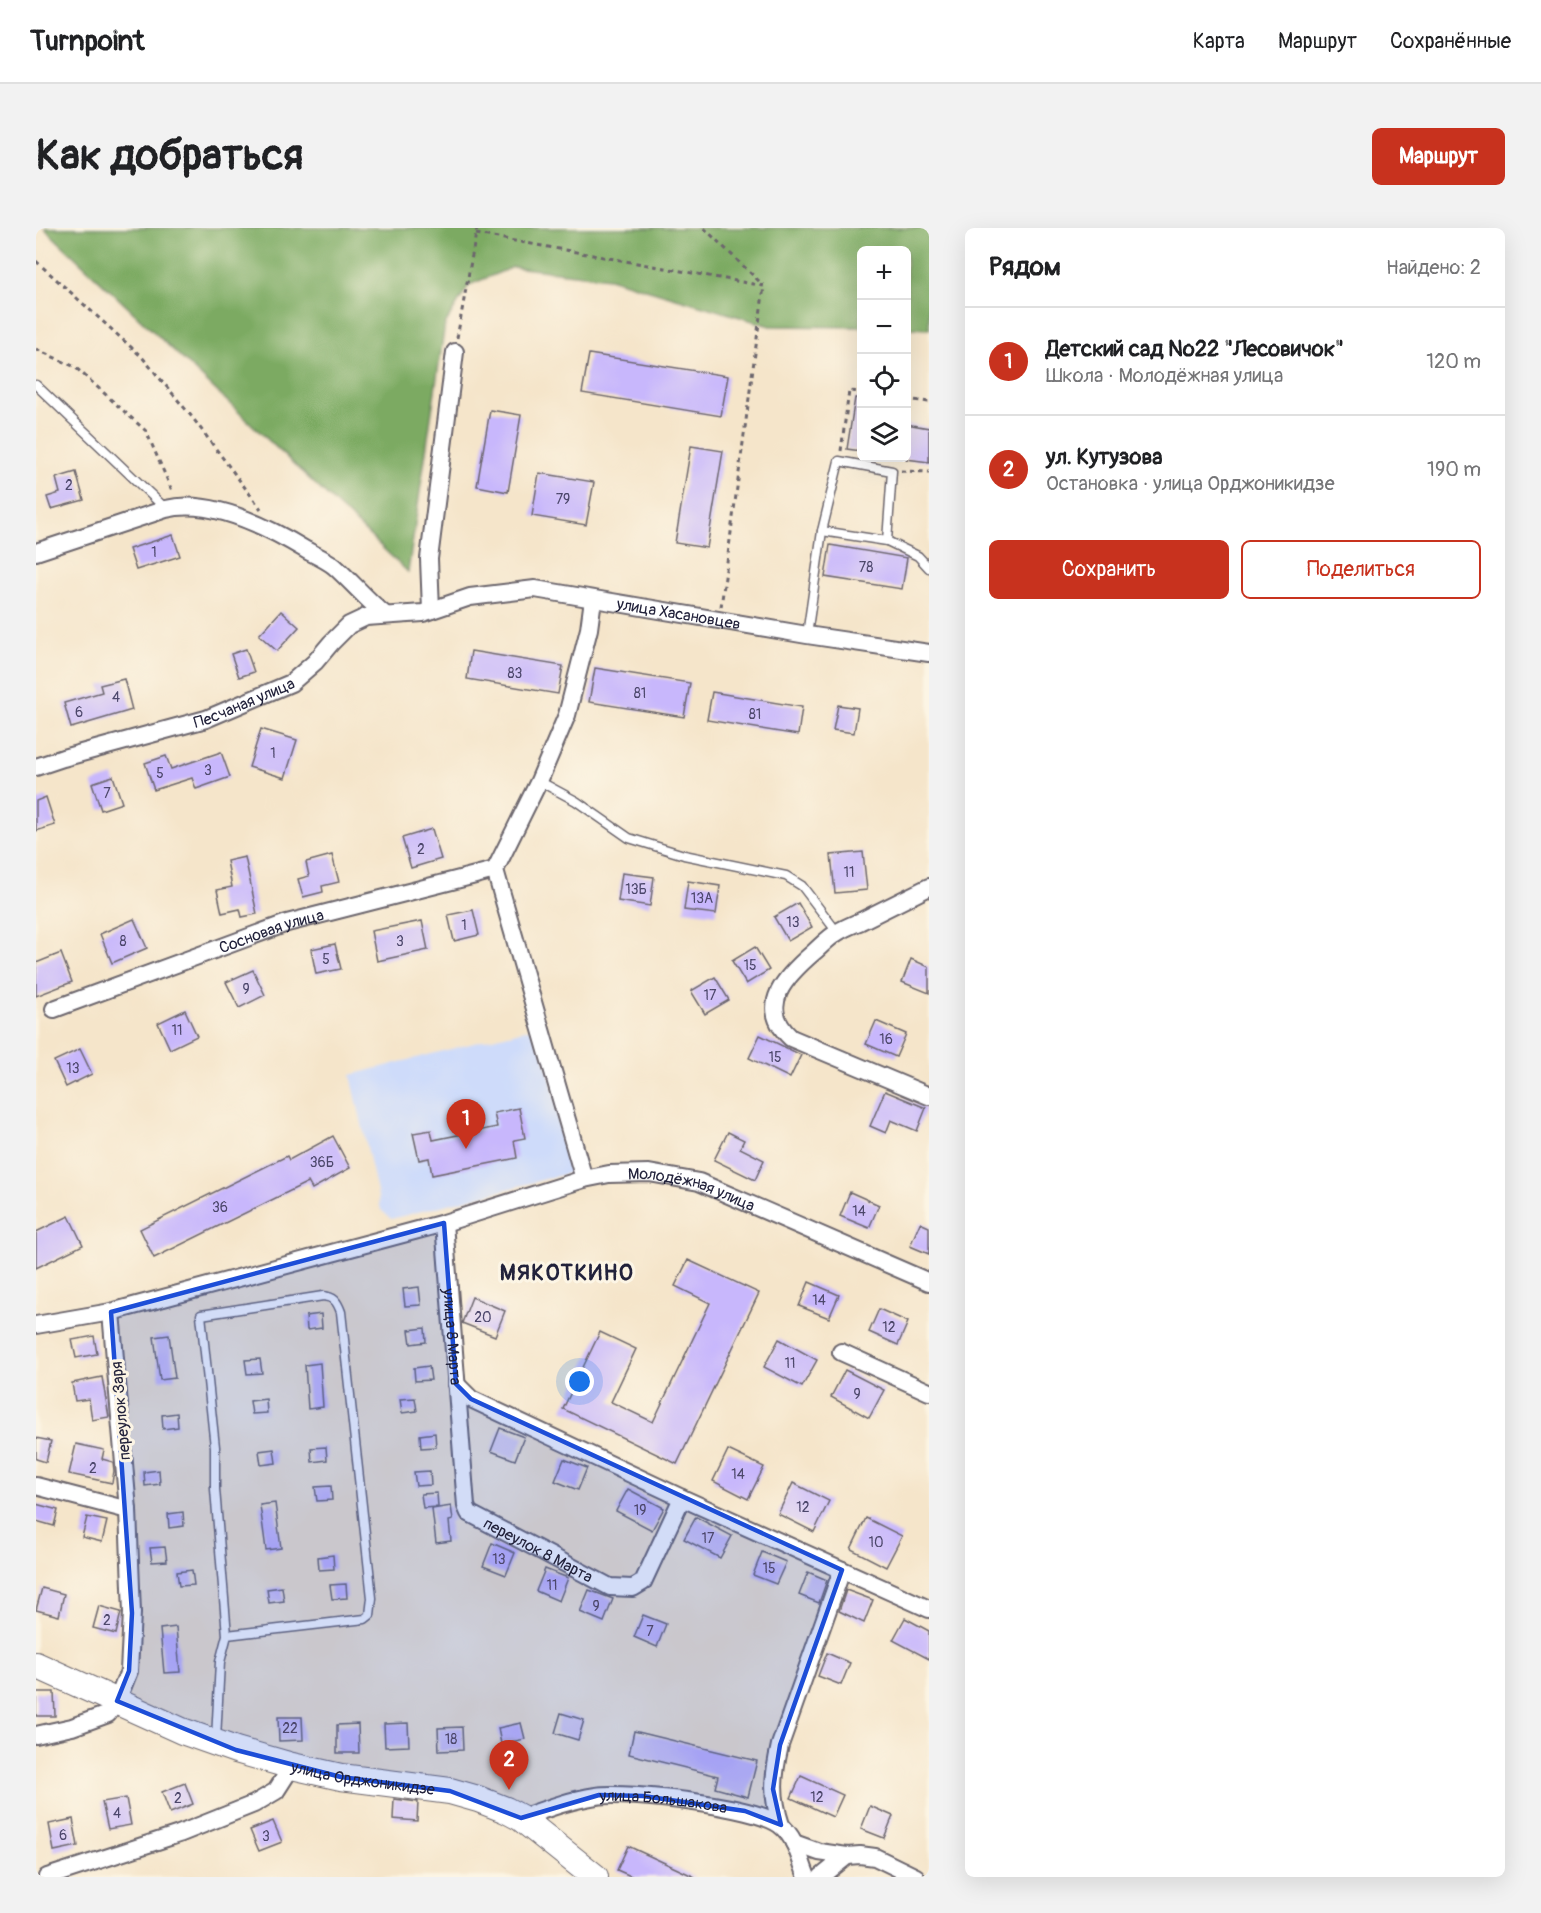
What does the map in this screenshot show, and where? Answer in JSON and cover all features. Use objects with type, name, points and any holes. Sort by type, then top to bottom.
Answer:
[{"type":"main road","name":"улица Орджоникидзе","points":[[36,1665],[182,1731],[292,1766],[341,1777],[450,1791],[478,1798],[521,1818],[595,1877]]},
{"type":"street","points":[[431,610],[429,559],[455,352]]},
{"type":"street","points":[[36,552],[172,507],[206,508],[229,514],[280,534],[332,564],[384,614]]},
{"type":"street","name":"улица Хасановцев","points":[[431,610],[470,597],[535,589],[719,621],[929,653]]},
{"type":"street","points":[[584,1179],[495,870],[539,781],[567,715],[589,628],[593,599]]},
{"type":"street","name":"Песчаная улица","points":[[36,767],[206,719],[291,683],[315,662],[349,625],[366,617],[423,613],[431,610]]},
{"type":"street","name":"Сосновая улица","points":[[54,1008],[287,923],[495,870]]},
{"type":"street","points":[[929,886],[837,932],[798,966],[778,993],[776,1020],[781,1029],[791,1038],[929,1096]]},
{"type":"street","name":"Молодёжная улица","points":[[444,1222],[584,1179],[628,1172],[671,1176],[699,1182],[929,1282]]},
{"type":"street","points":[[36,1325],[111,1312],[444,1222]]},
{"type":"street","name":"улица 8 Марта","points":[[444,1222],[456,1384],[471,1399],[682,1498],[929,1609]]},
{"type":"street","name":"переулок Заря","points":[[111,1312],[128,1510],[132,1613],[129,1671],[117,1701]]},
{"type":"street","points":[[842,1352],[929,1392]]},
{"type":"street","name":"переулок 8 Марта","points":[[456,1384],[466,1506],[469,1513],[610,1587],[633,1588],[643,1582],[682,1498]]},
{"type":"street","points":[[36,1485],[128,1510]]},
{"type":"street","points":[[807,1877],[794,1843],[782,1825],[775,1807],[773,1789],[775,1768],[780,1745],[842,1570]]},
{"type":"street","points":[[36,1736],[108,1714],[117,1701]]},
{"type":"street","points":[[46,1877],[179,1834],[254,1804],[276,1791],[292,1766]]},
{"type":"street","name":"улица Большакова","points":[[521,1818],[567,1802],[599,1795],[682,1801],[745,1811],[765,1816],[782,1825]]},
{"type":"street","points":[[794,1843],[819,1852],[875,1857],[916,1877]]},
{"type":"street","points":[[821,1877],[847,1856]]},
{"type":"lane","points":[[36,385],[172,507]]},
{"type":"lane","points":[[807,635],[822,531],[839,461],[892,471],[887,541]]},
{"type":"lane","points":[[822,531],[887,541],[918,556],[929,568]]},
{"type":"lane","points":[[539,781],[576,801],[629,838],[684,855],[786,876],[802,886],[837,932]]},
{"type":"lane","points":[[216,1743],[216,1701],[220,1662],[227,1635],[215,1489],[215,1447],[201,1315],[322,1296],[332,1297],[338,1303],[341,1312],[372,1598],[370,1615],[365,1620],[227,1635]]},
{"type":"path","points":[[455,352],[477,228]]},
{"type":"path","points":[[704,228],[764,286]]},
{"type":"path","points":[[476,234],[764,286]]},
{"type":"path","points":[[36,261],[142,357],[192,417],[280,534]]},
{"type":"path","points":[[719,621],[764,286]]},
{"type":"path","points":[[36,350],[75,367],[146,431],[172,507]]},
{"type":"path","points":[[839,461],[849,391],[857,392]]},
{"type":"path","points":[[911,400],[929,402]]},
{"type":"path","points":[[892,471],[929,472]]},
{"type":"highlighted area","points":[[444,1223],[456,1384],[471,1399],[842,1570],[780,1745],[773,1789],[781,1825],[745,1811],[643,1796],[599,1795],[521,1818],[450,1791],[341,1777],[236,1750],[117,1701],[129,1671],[132,1613],[111,1312]]},
{"type":"shaded area","points":[[536,1027],[577,1171],[391,1219],[381,1210],[351,1075]]},
{"type":"green space","points":[[44,228],[929,228],[929,329],[911,328],[911,246],[857,246],[857,327],[770,326],[609,278],[513,267],[469,285],[445,324],[408,572]]},
{"type":"building","points":[[589,354],[728,376],[721,416],[582,393]]},
{"type":"building","points":[[855,398],[857,398],[857,450],[847,449]]},
{"type":"building","points":[[490,410],[521,415],[508,492],[477,486]]},
{"type":"building","points":[[911,425],[929,428],[929,462],[911,460]]},
{"type":"building","points":[[691,446],[723,451],[707,548],[675,543]]},
{"type":"building","points":[[76,472],[84,500],[51,509],[47,497],[60,493],[56,478]]},
{"type":"building","points":[[539,473],[594,482],[586,525],[532,516]]},
{"type":"building","points":[[173,535],[180,556],[136,570],[129,549]]},
{"type":"building","points":[[830,545],[907,558],[902,589],[825,577]]},
{"type":"building","points":[[281,611],[299,627],[277,651],[259,635]]},
{"type":"building","points":[[246,649],[254,672],[239,677],[231,654]]},
{"type":"building","points":[[471,651],[563,666],[558,694],[467,679]]},
{"type":"building","points":[[595,668],[690,683],[684,717],[589,702]]},
{"type":"building","points":[[124,679],[132,710],[71,728],[64,703],[102,692],[100,685]]},
{"type":"building","points":[[712,692],[802,707],[798,735],[707,720]]},
{"type":"building","points":[[838,705],[858,708],[854,733],[833,730]]},
{"type":"building","points":[[261,729],[297,740],[285,778],[249,767]]},
{"type":"building","points":[[221,752],[230,777],[196,789],[192,778],[154,790],[145,763],[166,756],[171,769]]},
{"type":"building","points":[[113,776],[122,803],[101,810],[92,783]]},
{"type":"building","points":[[46,797],[55,825],[36,831],[36,801]]},
{"type":"building","points":[[432,829],[441,859],[411,868],[402,838]]},
{"type":"building","points":[[863,852],[867,890],[835,893],[831,855]]},
{"type":"building","points":[[332,855],[339,882],[322,886],[323,892],[303,897],[298,879],[309,876],[306,862]]},
{"type":"building","points":[[245,857],[257,914],[242,917],[240,909],[222,913],[217,890],[232,887],[227,861]]},
{"type":"building","points":[[622,873],[654,877],[650,906],[618,901]]},
{"type":"building","points":[[688,881],[720,886],[716,914],[684,910]]},
{"type":"building","points":[[798,903],[812,927],[788,941],[774,917]]},
{"type":"building","points":[[473,910],[479,935],[454,941],[448,915]]},
{"type":"building","points":[[134,919],[147,948],[112,963],[100,934]]},
{"type":"building","points":[[422,921],[428,950],[377,961],[371,931]]},
{"type":"building","points":[[335,944],[341,969],[316,974],[311,949]]},
{"type":"building","points":[[755,947],[769,970],[746,984],[732,961]]},
{"type":"building","points":[[61,953],[72,982],[36,996],[36,963]]},
{"type":"building","points":[[911,959],[929,967],[929,993],[902,982]]},
{"type":"building","points":[[253,970],[265,995],[239,1008],[226,982]]},
{"type":"building","points":[[715,977],[729,1000],[705,1014],[691,991]]},
{"type":"building","points":[[185,1010],[197,1036],[170,1049],[158,1023]]},
{"type":"building","points":[[876,1021],[906,1034],[896,1057],[866,1044]]},
{"type":"building","points":[[760,1035],[801,1055],[790,1078],[749,1058]]},
{"type":"building","points":[[80,1049],[92,1074],[66,1087],[54,1061]]},
{"type":"building","points":[[885,1091],[926,1108],[917,1131],[891,1120],[886,1133],[870,1126]]},
{"type":"building","points":[[519,1108],[525,1138],[514,1140],[517,1158],[432,1175],[429,1158],[419,1160],[413,1133],[431,1130],[433,1140],[497,1127],[494,1113]]},
{"type":"building","points":[[728,1132],[744,1140],[740,1148],[764,1160],[755,1180],[714,1160]]},
{"type":"building","points":[[333,1136],[350,1168],[312,1189],[308,1182],[154,1258],[140,1229],[287,1156],[289,1160]]},
{"type":"building","points":[[850,1192],[879,1205],[869,1228],[840,1216]]},
{"type":"building","points":[[69,1216],[83,1245],[36,1268],[36,1232]]},
{"type":"building","points":[[920,1223],[929,1227],[929,1254],[910,1246]]},
{"type":"building","points":[[688,1260],[759,1293],[677,1464],[563,1409],[600,1332],[636,1349],[611,1402],[653,1422],[710,1303],[675,1286]]},
{"type":"building","points":[[809,1282],[839,1295],[829,1318],[799,1306]]},
{"type":"building","points":[[419,1287],[421,1305],[405,1306],[403,1289]]},
{"type":"building","points":[[472,1297],[505,1311],[495,1336],[462,1323]]},
{"type":"building","points":[[879,1309],[908,1322],[898,1345],[869,1332]]},
{"type":"building","points":[[321,1314],[322,1328],[307,1330],[306,1316]]},
{"type":"building","points":[[425,1328],[426,1342],[411,1344],[409,1330]]},
{"type":"building","points":[[169,1335],[175,1378],[160,1380],[154,1337]]},
{"type":"building","points":[[94,1336],[97,1354],[76,1358],[72,1340]]},
{"type":"building","points":[[779,1339],[817,1360],[802,1387],[764,1367]]},
{"type":"building","points":[[260,1359],[262,1373],[247,1374],[245,1360]]},
{"type":"building","points":[[320,1363],[323,1407],[308,1409],[305,1365]]},
{"type":"building","points":[[429,1366],[431,1380],[415,1381],[414,1368]]},
{"type":"building","points":[[845,1370],[884,1390],[869,1418],[831,1397]]},
{"type":"building","points":[[102,1377],[109,1417],[92,1420],[89,1399],[75,1401],[72,1383]]},
{"type":"building","points":[[415,1398],[417,1411],[402,1413],[400,1399]]},
{"type":"building","points":[[266,1399],[267,1413],[252,1414],[250,1401]]},
{"type":"building","points":[[177,1413],[178,1427],[163,1429],[162,1415]]},
{"type":"building","points":[[500,1428],[524,1437],[515,1460],[491,1451]]},
{"type":"building","points":[[435,1433],[436,1447],[421,1448],[420,1435]]},
{"type":"building","points":[[36,1438],[51,1441],[46,1462],[36,1459]]},
{"type":"building","points":[[76,1444],[104,1450],[102,1459],[113,1462],[112,1483],[69,1474]]},
{"type":"building","points":[[326,1447],[327,1460],[312,1462],[311,1448]]},
{"type":"building","points":[[274,1449],[276,1463],[261,1465],[259,1451]]},
{"type":"building","points":[[728,1450],[764,1467],[748,1499],[713,1481]]},
{"type":"building","points":[[564,1459],[587,1468],[578,1490],[555,1481]]},
{"type":"building","points":[[159,1470],[160,1484],[145,1486],[144,1472]]},
{"type":"building","points":[[430,1471],[431,1485],[416,1486],[414,1472]]},
{"type":"building","points":[[793,1483],[829,1501],[814,1532],[778,1514]]},
{"type":"building","points":[[331,1486],[332,1500],[317,1501],[315,1487]]},
{"type":"building","points":[[628,1489],[664,1508],[652,1530],[616,1511]]},
{"type":"building","points":[[437,1493],[438,1507],[423,1508],[421,1494]]},
{"type":"building","points":[[275,1503],[281,1548],[266,1550],[260,1505]]},
{"type":"building","points":[[36,1504],[58,1510],[54,1526],[36,1521]]},
{"type":"building","points":[[451,1506],[453,1520],[449,1521],[451,1541],[436,1543],[432,1509]]},
{"type":"building","points":[[183,1512],[184,1526],[169,1528],[168,1514]]},
{"type":"building","points":[[87,1517],[107,1521],[102,1542],[82,1537]]},
{"type":"building","points":[[696,1517],[732,1536],[720,1558],[684,1539]]},
{"type":"building","points":[[866,1518],[902,1536],[886,1567],[851,1549]]},
{"type":"building","points":[[492,1543],[515,1553],[506,1575],[483,1566]]},
{"type":"building","points":[[165,1547],[167,1561],[152,1562],[150,1548]]},
{"type":"building","points":[[762,1552],[786,1562],[776,1584],[753,1575]]},
{"type":"building","points":[[333,1555],[334,1569],[319,1570],[318,1557]]},
{"type":"building","points":[[545,1569],[568,1578],[559,1601],[536,1591]]},
{"type":"building","points":[[192,1570],[194,1585],[179,1586],[177,1572]]},
{"type":"building","points":[[808,1572],[827,1580],[819,1603],[799,1595]]},
{"type":"building","points":[[346,1584],[347,1598],[332,1599],[330,1585]]},
{"type":"building","points":[[282,1587],[284,1601],[269,1603],[267,1589]]},
{"type":"building","points":[[42,1588],[64,1594],[59,1616],[36,1610]]},
{"type":"building","points":[[589,1590],[613,1599],[604,1622],[580,1612]]},
{"type":"building","points":[[846,1590],[873,1600],[864,1623],[839,1611]]},
{"type":"building","points":[[99,1606],[121,1612],[116,1634],[93,1628]]},
{"type":"building","points":[[643,1615],[666,1624],[657,1647],[634,1637]]},
{"type":"building","points":[[905,1618],[929,1631],[929,1659],[893,1640]]},
{"type":"building","points":[[176,1627],[180,1672],[164,1673],[160,1629]]},
{"type":"building","points":[[827,1653],[850,1663],[841,1685],[818,1676]]},
{"type":"building","points":[[36,1692],[54,1692],[55,1716],[36,1716]]},
{"type":"building","points":[[561,1713],[584,1720],[578,1740],[555,1733]]},
{"type":"building","points":[[278,1717],[302,1717],[303,1740],[279,1741]]},
{"type":"building","points":[[408,1723],[409,1746],[385,1747],[384,1724]]},
{"type":"building","points":[[521,1723],[525,1739],[501,1744],[498,1728]]},
{"type":"building","points":[[358,1724],[359,1753],[337,1753],[337,1725]]},
{"type":"building","points":[[462,1727],[463,1750],[439,1751],[438,1728]]},
{"type":"building","points":[[634,1731],[757,1761],[748,1797],[715,1788],[718,1776],[629,1754]]},
{"type":"building","points":[[801,1776],[843,1795],[833,1817],[791,1798]]},
{"type":"building","points":[[185,1783],[193,1804],[170,1813],[162,1792]]},
{"type":"building","points":[[126,1798],[131,1825],[108,1829],[102,1802]]},
{"type":"building","points":[[394,1799],[418,1802],[417,1821],[393,1819]]},
{"type":"building","points":[[870,1806],[893,1816],[884,1838],[861,1829]]},
{"type":"building","points":[[73,1819],[78,1846],[54,1851],[49,1824]]},
{"type":"building","points":[[273,1821],[282,1842],[259,1851],[250,1830]]},
{"type":"building","points":[[628,1846],[695,1877],[633,1877],[617,1870]]},
{"type":"place","name":"Детский сад №22 \"Лесовичок\"","points":[[466,1149]]},
{"type":"place","name":"ул. Кутузова","points":[[509,1790]]},
{"type":"district","name":"МЯКОТКИНО","points":[[567,1272]]}]
